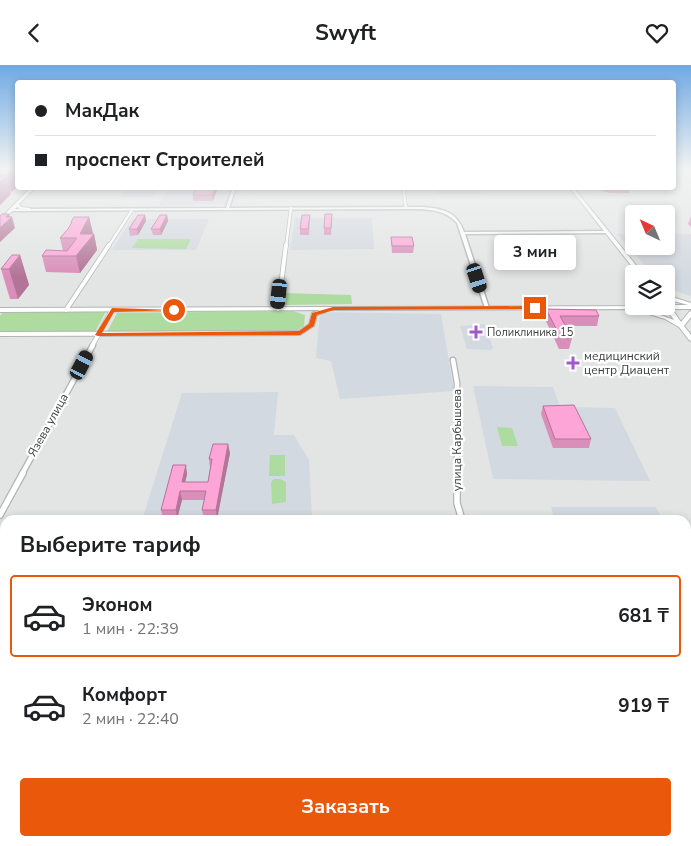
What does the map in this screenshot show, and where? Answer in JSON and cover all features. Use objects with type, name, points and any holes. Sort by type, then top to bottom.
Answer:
[{"type":"main road","points":[[0,221],[17,204]]},
{"type":"main road","points":[[17,204],[18,207],[29,209]]},
{"type":"main road","points":[[585,204],[634,265]]},
{"type":"main road","points":[[675,300],[691,306]]},
{"type":"main road","points":[[0,310],[625,306]]},
{"type":"main road","points":[[675,306],[691,306]]},
{"type":"main road","points":[[293,309],[307,313],[313,321]]},
{"type":"main road","points":[[0,334],[300,333],[312,325],[318,312],[333,309]]},
{"type":"main road","points":[[681,325],[691,313]]},
{"type":"main road","points":[[658,315],[681,325]]},
{"type":"main road","points":[[674,315],[691,339]]},
{"type":"street","points":[[227,209],[229,204]]},
{"type":"street","points":[[12,209],[421,208],[449,215],[456,219],[487,308]]},
{"type":"street","points":[[278,309],[291,209]]},
{"type":"street","points":[[66,310],[132,210]]},
{"type":"street","points":[[462,233],[606,232]]},
{"type":"street","name":"Язева улица","points":[[0,515],[112,310]]},
{"type":"street","name":"улица Карбышева","points":[[453,360],[457,383],[457,503],[461,515]]},
{"type":"shaded area","points":[[295,218],[372,218],[374,249],[290,250]]},
{"type":"shaded area","points":[[132,219],[209,219],[196,250],[112,250]]},
{"type":"shaded area","points":[[617,234],[625,234],[625,243]]},
{"type":"shaded area","points":[[675,234],[691,234],[691,296],[675,291],[675,265],[645,265],[636,255],[675,255]]},
{"type":"shaded area","points":[[320,312],[441,314],[454,391],[340,399],[331,361],[316,358]]},
{"type":"shaded area","points":[[484,324],[493,348],[491,350],[467,349],[460,326]]},
{"type":"shaded area","points":[[473,386],[553,387],[560,407],[615,408],[650,481],[493,479]]},
{"type":"shaded area","points":[[278,392],[274,435],[294,435],[309,460],[312,515],[144,515],[182,393]]},
{"type":"shaded area","points":[[551,507],[656,507],[660,515],[553,515]]},
{"type":"green space","points":[[138,239],[191,239],[186,249],[132,248]]},
{"type":"green space","points":[[283,293],[351,295],[352,304],[282,305]]},
{"type":"green space","points":[[106,311],[95,332],[0,333],[0,316],[3,312]]},
{"type":"green space","points":[[293,311],[305,315],[304,326],[298,330],[107,332],[117,313]]},
{"type":"green space","points":[[497,427],[512,428],[518,446],[502,446]]},
{"type":"green space","points":[[270,455],[285,455],[285,476],[269,476]]},
{"type":"green space","points":[[274,479],[286,482],[286,502],[272,504],[271,482]]},
{"type":"building","points":[[2,214],[9,214],[6,217],[12,217],[0,228],[0,216]]},
{"type":"building","points":[[325,214],[332,214],[331,228],[324,228]]},
{"type":"building","points":[[138,215],[145,215],[137,229],[129,229]]},
{"type":"building","points":[[160,215],[167,215],[160,229],[151,229]]},
{"type":"building","points":[[302,215],[310,215],[308,229],[300,229]]},
{"type":"building","points":[[74,217],[89,217],[80,234],[94,234],[76,256],[42,256],[46,250],[67,251],[77,238],[60,238],[68,229]]},
{"type":"building","points":[[391,237],[412,237],[414,246],[392,246]]},
{"type":"building","points":[[12,255],[20,255],[9,269],[1,269]]},
{"type":"building","points":[[546,309],[596,310],[599,316],[560,316],[572,338],[561,338]]},
{"type":"building","points":[[574,405],[591,439],[555,439],[543,406]]},
{"type":"building","points":[[213,444],[228,444],[216,510],[202,510],[206,491],[180,491],[176,510],[161,510],[173,465],[186,465],[182,482],[208,482],[212,459],[209,459]]},
{"type":"place","name":"Поликлиника 15","points":[[476,332]]},
{"type":"place","name":"медицинский центр Диацент","points":[[573,363]]},
{"type":"route","points":[[174,310],[112,310],[98,335],[300,333],[306,331],[312,325],[314,314],[333,309],[535,308]]}]
